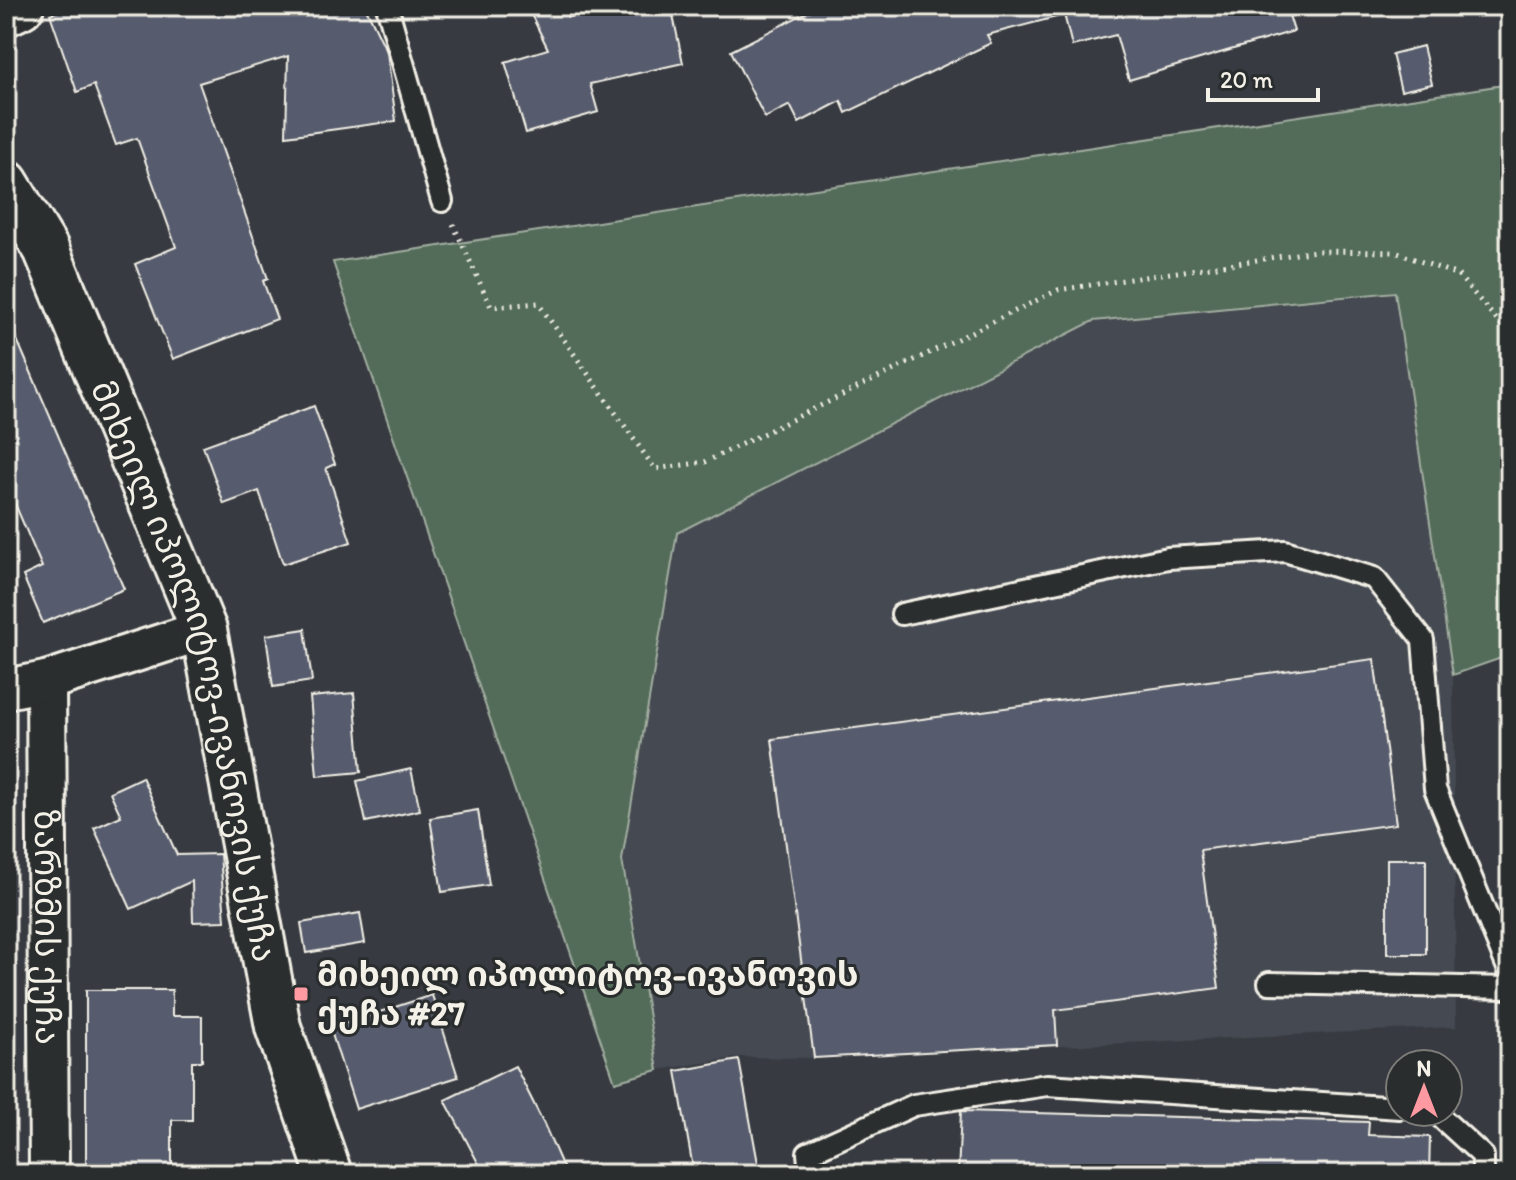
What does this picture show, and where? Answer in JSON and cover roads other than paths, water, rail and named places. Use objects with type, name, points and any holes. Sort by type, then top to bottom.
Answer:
[{"type":"street","points":[[6,13],[21,6]]},
{"type":"street","name":"მიხეილ იპოლიტოვ-ივანოვის ქუჩა","points":[[6,183],[46,249],[204,630],[278,1027],[329,1174]]},
{"type":"street","points":[[6,689],[46,681],[204,630]]},
{"type":"street","name":"ზარზმის ქუჩა","points":[[46,681],[49,1174]]},
{"type":"lane","points":[[387,6],[442,201]]},
{"type":"lane","points":[[902,614],[1168,558],[1285,551],[1374,578],[1423,640],[1435,789],[1510,973]]},
{"type":"lane","points":[[1269,983],[1510,988]]},
{"type":"lane","points":[[810,1174],[808,1153],[914,1105],[1047,1085],[1384,1107]]},
{"type":"lane","points":[[1452,1128],[1483,1156],[1483,1174]]},
{"type":"place","name":"მიხეილ იპოლიტოვ-ივანოვის ქუჩა #27","points":[[301,994]]}]
